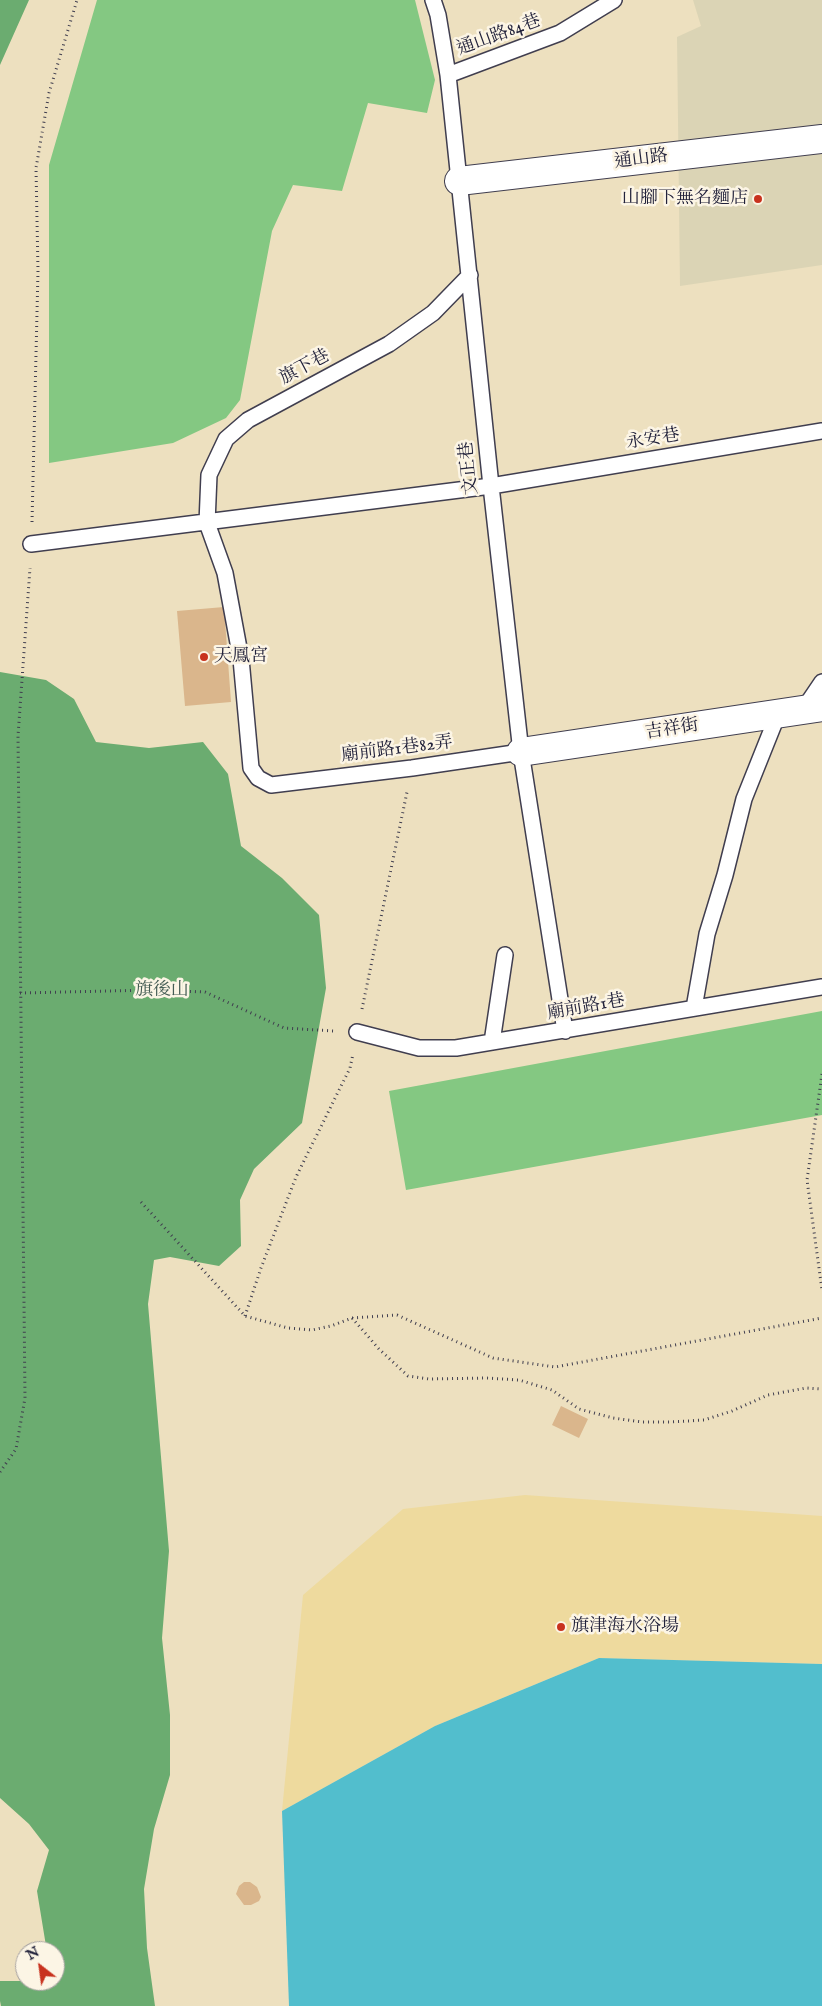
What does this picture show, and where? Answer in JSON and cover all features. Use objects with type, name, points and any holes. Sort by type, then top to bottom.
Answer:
[{"type":"street","name":"通山路","points":[[459,181],[822,139]]},
{"type":"street","name":"吉祥街","points":[[522,752],[801,710]]},
{"type":"lane","name":"通山路84巷","points":[[433,0],[438,16],[448,75],[459,181]]},
{"type":"lane","name":"通山路84巷","points":[[448,75],[560,33],[614,0]]},
{"type":"lane","name":"文正巷","points":[[459,181],[490,486],[522,752]]},
{"type":"lane","name":"旗下巷","points":[[207,523],[209,475],[226,439],[248,420],[389,344],[433,313],[470,275]]},
{"type":"lane","name":"永安巷","points":[[490,486],[822,431]]},
{"type":"lane","points":[[31,544],[490,486]]},
{"type":"lane","name":"廟前路1巷82弄","points":[[207,523],[225,573],[241,659],[251,768],[258,778],[271,785],[412,768],[522,752]]},
{"type":"lane","points":[[694,1008],[707,934],[725,875],[744,799],[801,710],[822,682]]},
{"type":"lane","points":[[522,752],[565,1031]]},
{"type":"lane","points":[[492,1042],[505,955]]},
{"type":"lane","name":"廟前路1巷","points":[[357,1032],[419,1048],[456,1048],[822,987]]},
{"type":"path","points":[[0,1472],[16,1449],[25,1398],[18,736],[31,544],[38,271],[36,168],[50,93],[77,0]]},
{"type":"path","points":[[245,1316],[261,1268],[296,1177],[350,1068],[412,768]]},
{"type":"path","points":[[20,993],[153,990],[205,992],[284,1028],[357,1032]]},
{"type":"path","points":[[822,1074],[807,1180],[822,1290]]},
{"type":"path","points":[[141,1202],[245,1316],[288,1328],[312,1330],[331,1326],[352,1318],[397,1315],[493,1358],[554,1367],[822,1318]]},
{"type":"path","points":[[352,1318],[379,1349],[408,1376],[429,1379],[486,1378],[519,1380],[552,1390],[579,1409],[612,1418],[642,1422],[704,1420],[732,1411],[768,1395],[806,1388],[822,1389]]},
{"type":"shaded area","points":[[693,0],[822,0],[822,265],[680,286],[677,37],[701,26]]},
{"type":"green space","points":[[0,0],[29,0],[0,65]]},
{"type":"green space","points":[[97,0],[415,0],[435,80],[427,113],[368,103],[342,191],[293,185],[272,231],[240,400],[226,418],[173,443],[49,463],[49,165]]},
{"type":"green space","name":"旗後山","points":[[0,672],[46,680],[74,699],[96,742],[149,748],[203,742],[228,774],[241,846],[282,878],[319,915],[326,988],[302,1123],[254,1169],[240,1200],[241,1246],[219,1266],[170,1257],[154,1260],[148,1304],[169,1551],[162,1638],[170,1715],[170,1775],[154,1829],[144,1889],[147,1948],[155,2006],[1,2006],[0,1981],[15,1981],[15,1991],[65,1991],[65,1941],[45,1941],[37,1891],[49,1850],[29,1824],[0,1798]]},
{"type":"green space","points":[[822,1011],[822,1115],[406,1190],[389,1091]]},
{"type":"sand","name":"旗津海水浴場","points":[[525,1495],[822,1516],[822,1664],[599,1658],[435,1726],[282,1811],[303,1595],[403,1509]]},
{"type":"water","points":[[599,1658],[822,1664],[822,2006],[289,2006],[282,1811],[435,1726]]},
{"type":"building","name":"天鳳宮","points":[[224,607],[231,702],[185,706],[177,611]]},
{"type":"building","points":[[561,1406],[588,1419],[579,1438],[552,1425]]},
{"type":"building","points":[[244,1882],[250,1882],[257,1887],[261,1897],[259,1901],[251,1905],[244,1905],[236,1894],[239,1886]]},
{"type":"place","name":"山腳下無名麵店","points":[[758,199]]},
{"type":"place","name":"天鳳宮","points":[[204,657]]},
{"type":"place","name":"旗津海水浴場","points":[[561,1627]]}]
